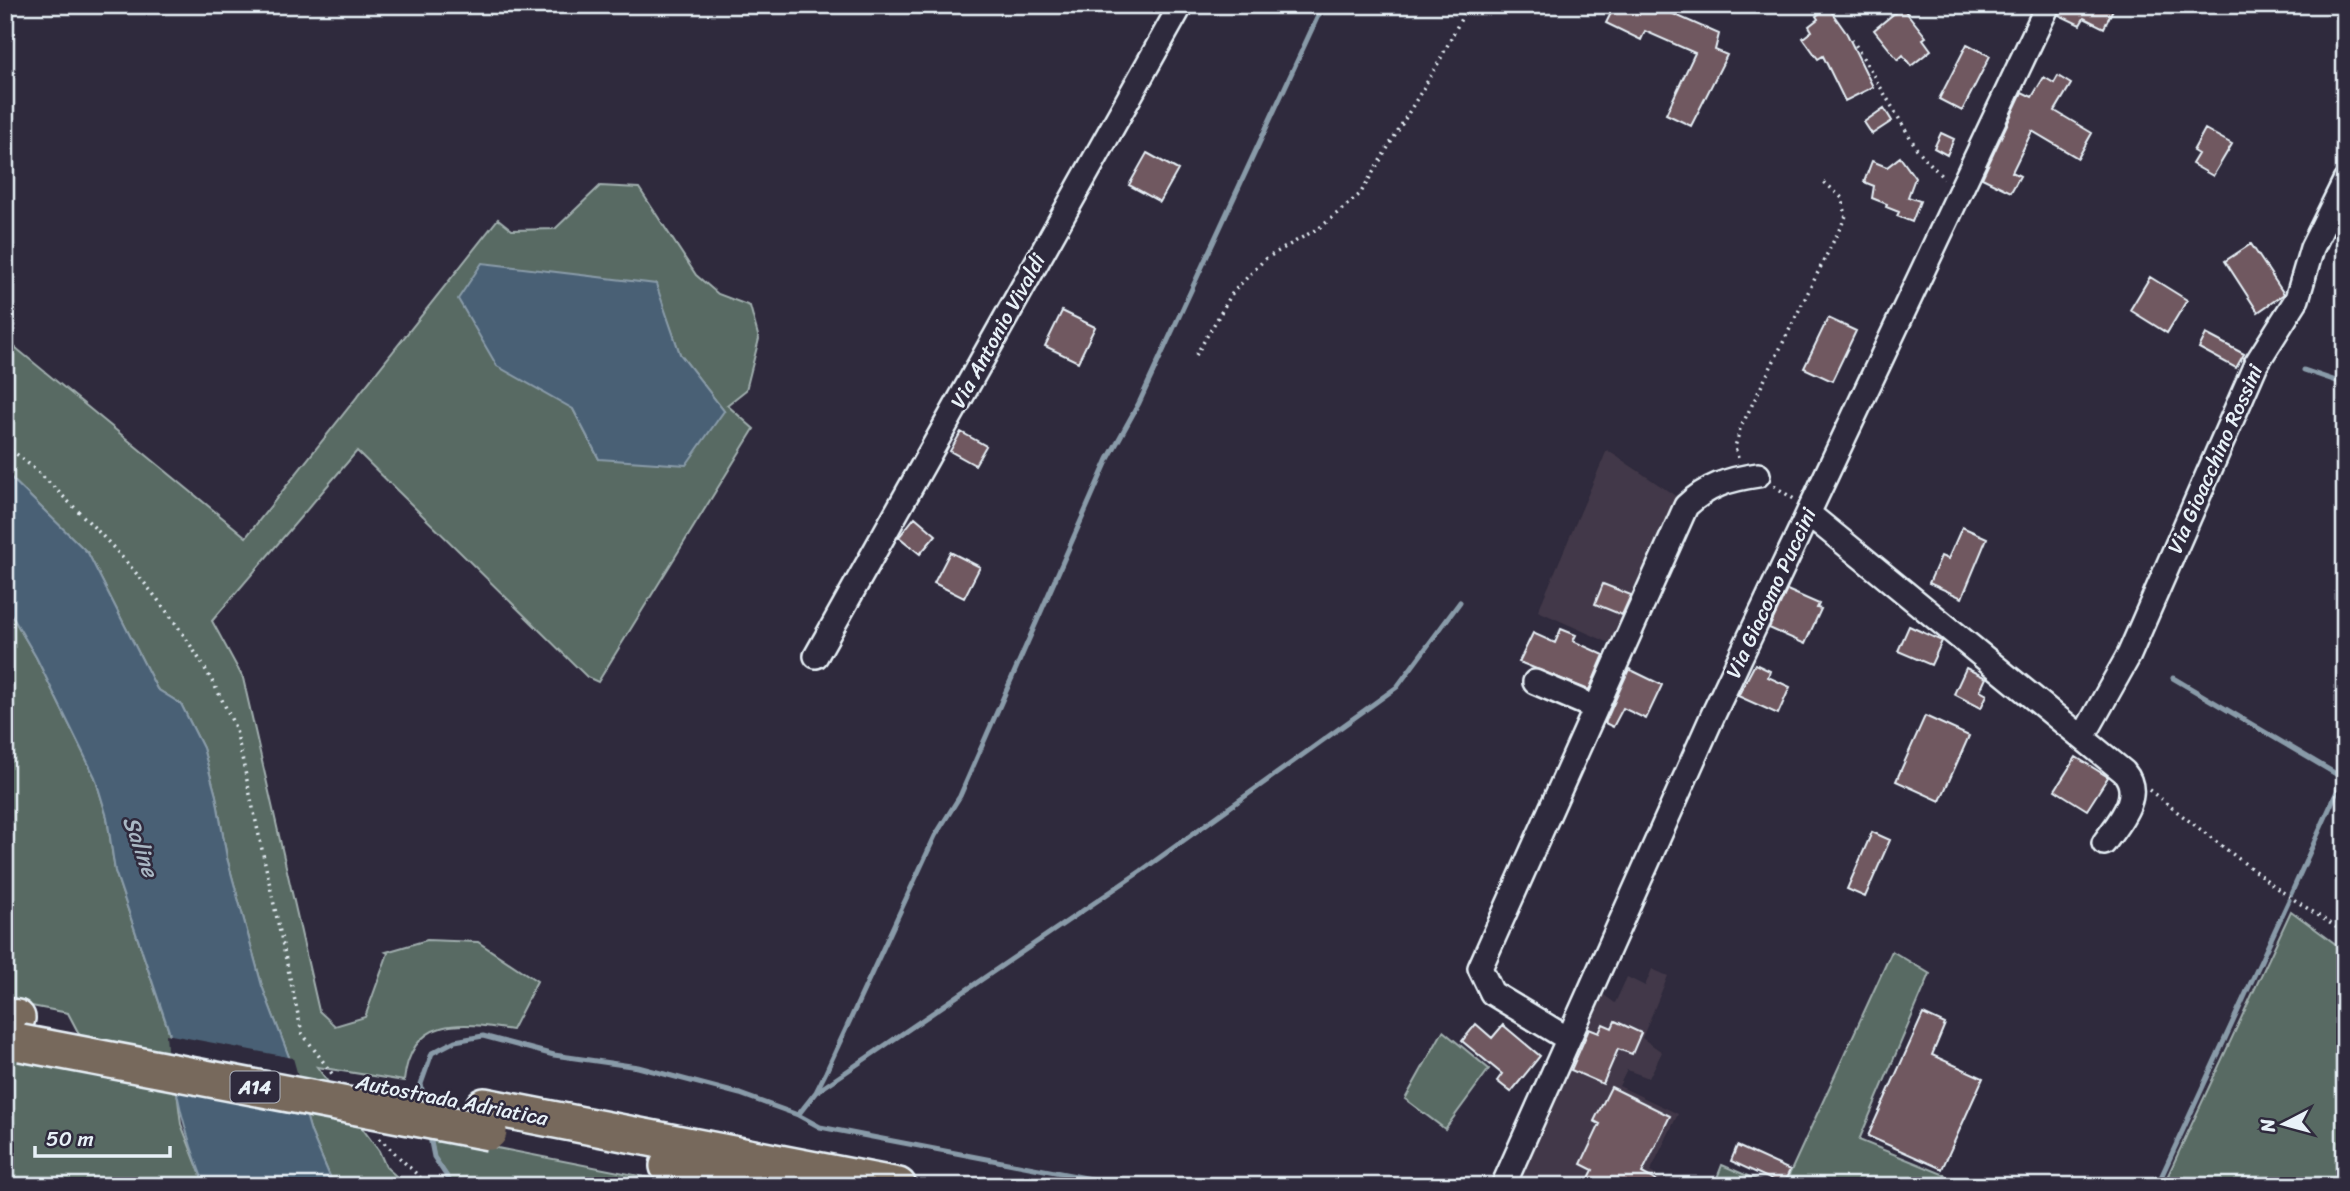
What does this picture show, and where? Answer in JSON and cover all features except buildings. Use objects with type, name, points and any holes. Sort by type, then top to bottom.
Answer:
[{"type":"highway","name":"Autostrada Adriatica","points":[[12,1029],[487,1119],[898,1186]]},
{"type":"highway","name":"Autostrada Adriatica","points":[[487,1119],[768,1186]]},
{"type":"street","name":"Via Antonio Vivaldi","points":[[816,656],[1181,5]]},
{"type":"street","name":"Via Giacomo Puccini","points":[[1503,1186],[1713,715],[2048,5]]},
{"type":"street","name":"Via Gioacchino Rossini","points":[[2083,737],[2129,655],[2251,373],[2297,299],[2312,248],[2345,181]]},
{"type":"street","points":[[1568,1039],[1492,993],[1480,968],[1686,506],[1701,492],[1732,478],[1758,475]]},
{"type":"street","points":[[1810,511],[2123,772],[2132,788],[2128,808],[2104,844]]},
{"type":"street","points":[[1535,682],[1597,708]]},
{"type":"path","points":[[1196,355],[1233,292],[1249,275],[1265,260],[1322,226],[1360,194],[1439,62],[1468,5]]},
{"type":"path","points":[[1852,39],[1917,149],[1933,169],[1959,192]]},
{"type":"path","points":[[1810,511],[1758,475],[1737,456],[1735,447],[1740,429],[1846,216],[1842,198],[1822,180]]},
{"type":"path","points":[[5,446],[24,458],[113,545],[177,623],[218,688],[236,730],[302,1033],[340,1084]]},
{"type":"path","points":[[2132,788],[2156,793],[2278,888],[2345,933]]},
{"type":"path","points":[[377,1136],[429,1186]]},
{"type":"shaded area","points":[[1607,450],[1692,507],[1632,653],[1538,611]]},
{"type":"shaded area","points":[[1652,969],[1668,976],[1642,1038],[1662,1052],[1649,1078],[1627,1070],[1619,1086],[1678,1114],[1650,1172],[1677,1186],[1505,1186],[1601,993],[1615,1003],[1627,977],[1645,986]]},
{"type":"green space","points":[[600,186],[639,188],[696,275],[718,294],[750,306],[759,339],[746,390],[727,405],[754,429],[598,682],[587,677],[357,451],[212,621],[243,678],[319,1011],[335,1026],[365,1017],[388,953],[386,952],[427,940],[478,942],[537,981],[512,1030],[457,1025],[428,1034],[417,1044],[409,1060],[404,1081],[317,1067],[379,1151],[386,1167],[407,1186],[334,1186],[311,1132],[289,1057],[262,986],[227,858],[216,796],[203,748],[181,704],[157,689],[88,553],[5,472],[5,339],[246,537],[498,219],[512,230],[555,229]],"holes":[[[655,284],[680,354],[724,411],[599,459],[573,409]]]},
{"type":"green space","points":[[5,604],[36,657],[95,777],[107,817],[115,871],[170,1035],[181,1124],[205,1186],[5,1186],[5,1054],[99,1072],[68,1013],[5,1001]]},
{"type":"green space","points":[[2291,911],[2345,951],[2345,1186],[2163,1186]]},
{"type":"green space","points":[[1892,951],[1930,974],[1859,1140],[1945,1175],[1941,1186],[1784,1186]]},
{"type":"green space","points":[[1443,1031],[1489,1069],[1445,1129],[1405,1099]]},
{"type":"green space","points":[[431,1135],[690,1186],[455,1186],[435,1157]]},
{"type":"green space","points":[[1722,1165],[1771,1186],[1714,1186]]},
{"type":"water","points":[[482,263],[656,284],[680,354],[724,411],[686,465],[599,459],[573,409],[497,366],[458,299]]},
{"type":"water","name":"Saline","points":[[5,472],[88,553],[157,689],[181,704],[203,748],[216,796],[227,858],[262,986],[289,1057],[311,1132],[334,1186],[205,1186],[181,1112],[170,1034],[115,871],[107,817],[95,777],[36,657],[5,604]]},
{"type":"pier","points":[[166,1034],[293,1058],[308,1111],[168,1063]]},
{"type":"waterway","points":[[425,1108],[421,1084],[432,1053],[455,1041],[483,1036],[554,1055],[638,1067],[740,1094],[798,1115],[816,1092],[935,836],[960,796],[1108,459],[1139,403],[1323,5]]},
{"type":"waterway","points":[[2304,370],[2345,384]]},
{"type":"waterway","points":[[818,1091],[1141,871],[1397,687],[1460,602]]},
{"type":"waterway","points":[[2173,678],[2343,778],[2291,894]]},
{"type":"waterway","points":[[2157,1186],[2289,900]]},
{"type":"waterway","points":[[798,1115],[820,1127],[1128,1186]]},
{"type":"waterway","points":[[429,1132],[434,1157],[453,1186]]}]
